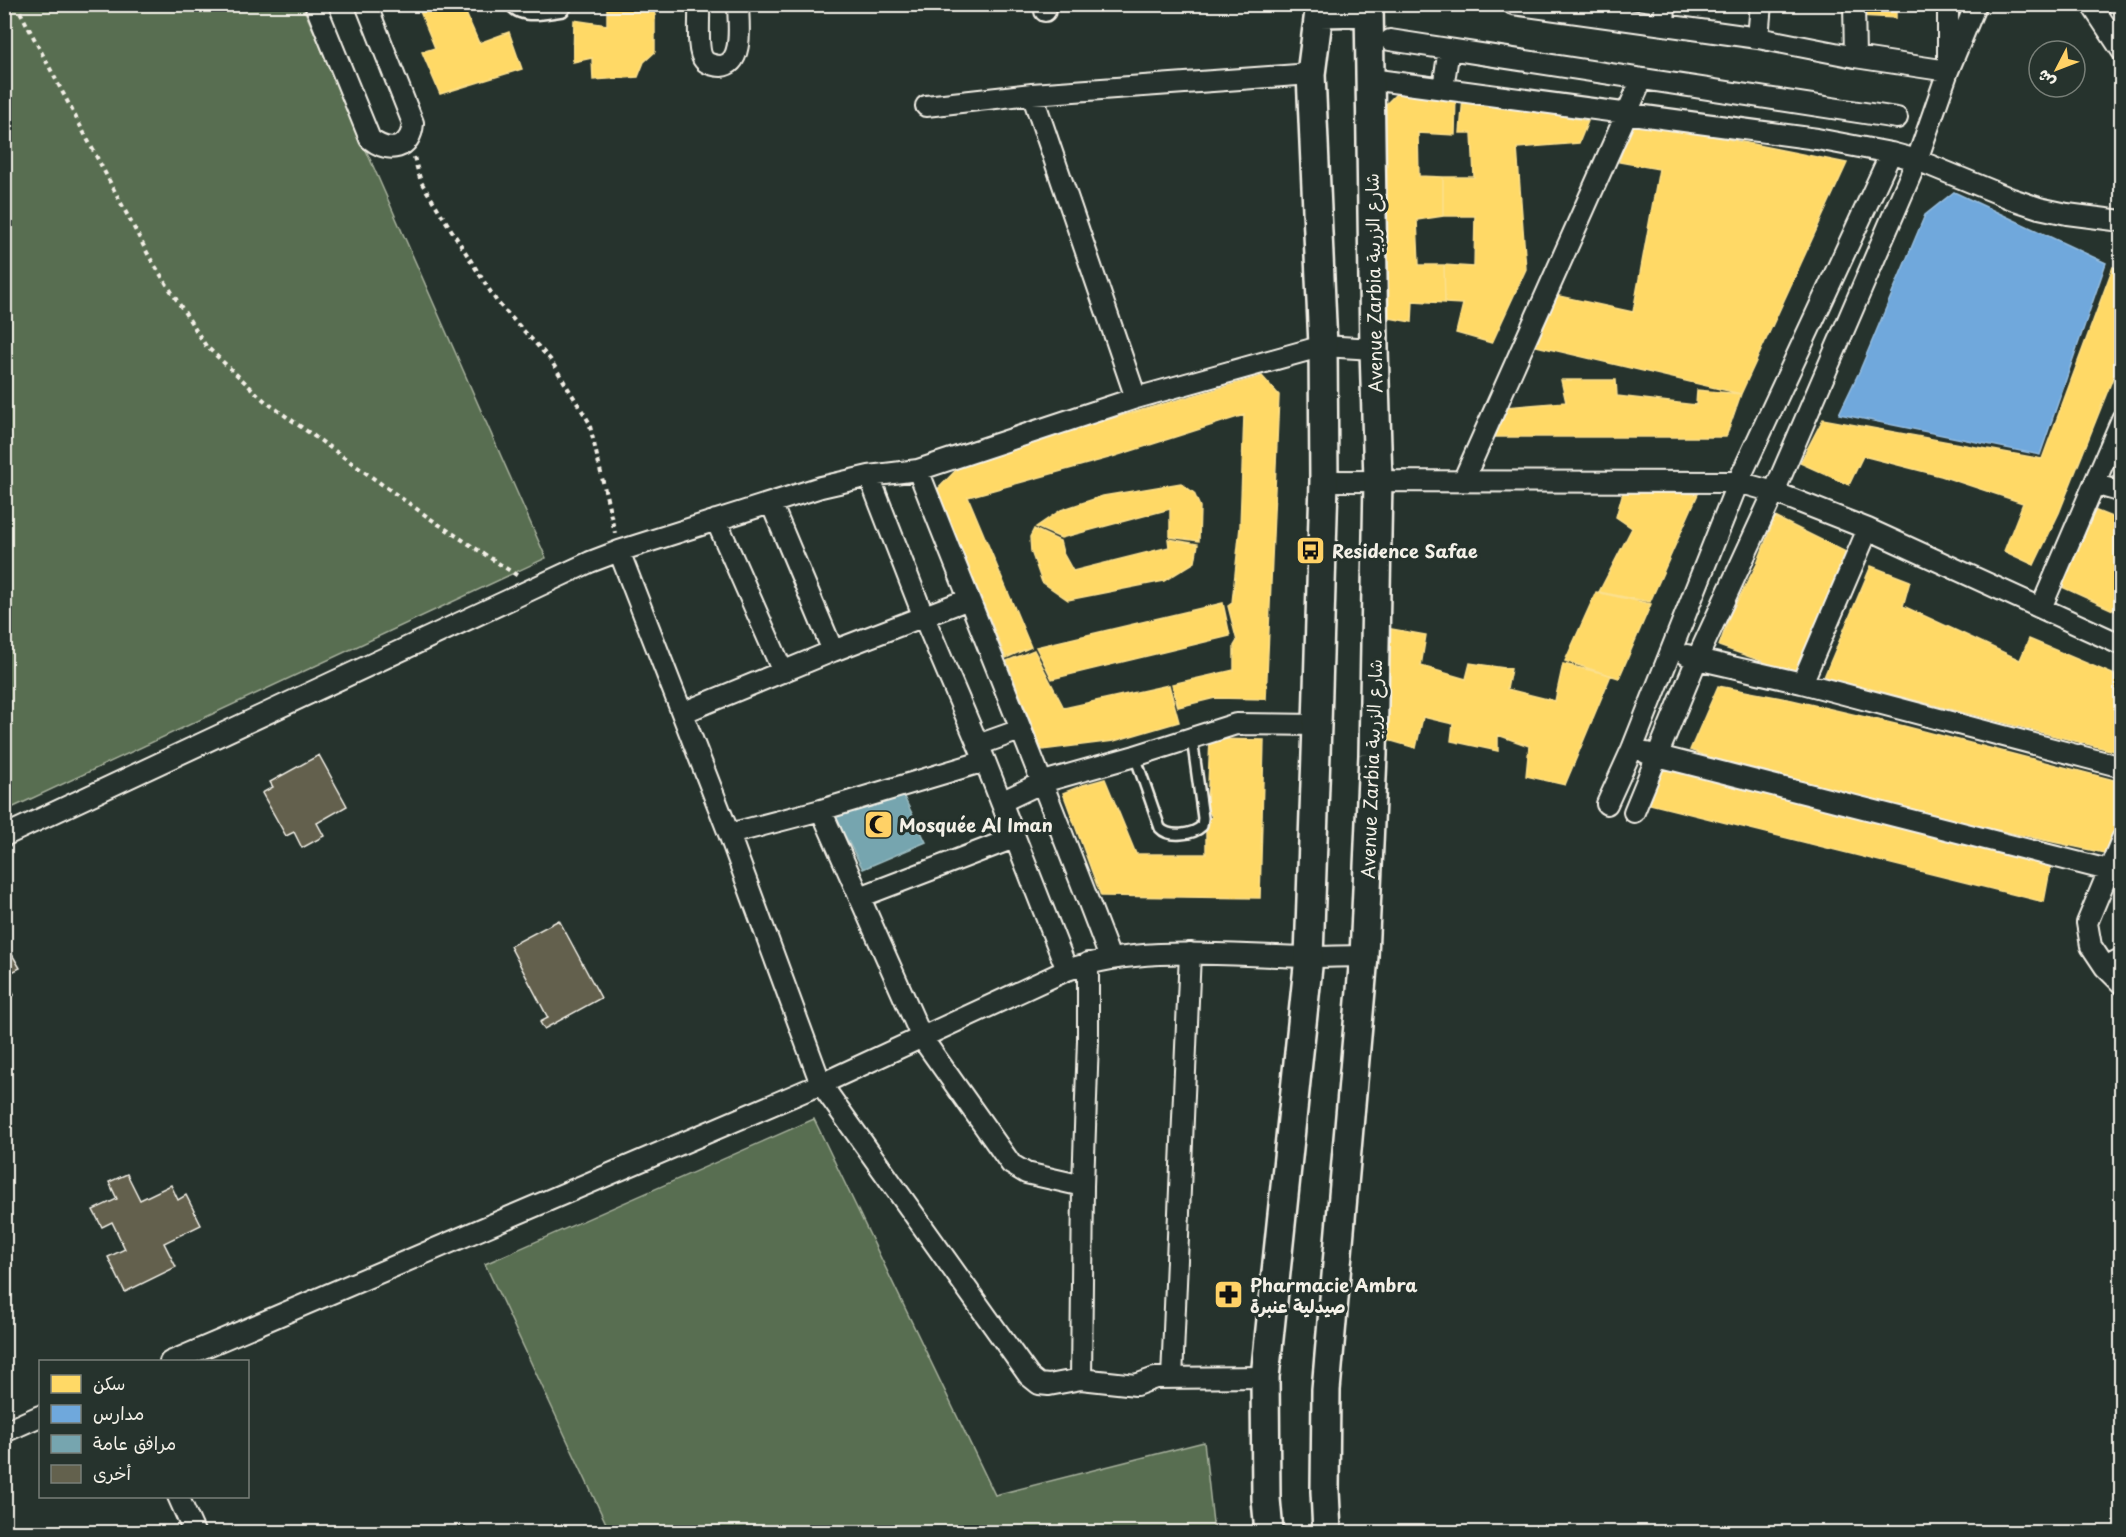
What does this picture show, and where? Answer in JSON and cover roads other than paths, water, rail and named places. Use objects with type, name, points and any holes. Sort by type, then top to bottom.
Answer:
[{"type":"main road","points":[[1269,1533],[1266,1499],[1265,1377],[1309,957],[1317,725],[1324,481],[1323,346],[1311,74],[1320,9],[1369,8]]},
{"type":"main road","name":"Avenue Zarbia شارع الزربية","points":[[1327,1533],[1326,1390],[1364,956],[1373,755],[1378,480],[1369,8]]},
{"type":"street","points":[[315,4],[370,139],[379,146],[390,149],[400,147],[409,139],[412,132],[411,115],[366,4]]},
{"type":"street","points":[[699,4],[700,50],[703,60],[721,66],[730,63],[739,50],[738,4]]},
{"type":"street","points":[[1513,4],[1559,8],[1758,38],[1855,57],[1948,71]]},
{"type":"street","points":[[1664,24],[1665,4]]},
{"type":"street","points":[[1758,38],[1761,4]]},
{"type":"street","points":[[1854,4],[1855,57]]},
{"type":"street","points":[[1948,4],[1948,71]]},
{"type":"street","points":[[1634,813],[1697,659],[1774,492],[1917,160],[1948,71],[1976,4]]},
{"type":"street","points":[[2091,4],[2121,51]]},
{"type":"street","points":[[1390,40],[1897,118]]},
{"type":"street","points":[[1443,88],[1449,49]]},
{"type":"street","points":[[926,106],[1032,94],[1311,74]]},
{"type":"street","points":[[1370,79],[1817,139],[1917,160],[2039,208],[2121,221]]},
{"type":"street","points":[[1463,481],[1642,79]]},
{"type":"street","points":[[1032,94],[1136,398]]},
{"type":"street","points":[[1817,139],[1822,106]]},
{"type":"street","points":[[1607,804],[1632,749],[1738,482],[1891,153]]},
{"type":"street","points":[[4,836],[590,562],[619,551],[821,487],[869,476],[918,470],[1136,398],[1323,346],[1374,349]]},
{"type":"street","points":[[1775,402],[1808,412]]},
{"type":"street","points":[[2041,608],[2121,419]]},
{"type":"street","points":[[918,470],[1020,730],[1043,782],[1110,958]]},
{"type":"street","points":[[869,476],[1067,970]]},
{"type":"street","points":[[1324,481],[1738,482],[1774,492],[1868,529],[2121,645]]},
{"type":"street","points":[[2094,484],[2121,492]]},
{"type":"street","points":[[771,503],[833,651]]},
{"type":"street","points":[[716,520],[783,672]]},
{"type":"street","points":[[1802,683],[1868,529]]},
{"type":"street","points":[[619,551],[729,834],[821,1084],[1029,1376],[1039,1384],[1049,1385],[1081,1379],[1136,1385],[1155,1378],[1265,1377]]},
{"type":"street","points":[[682,713],[923,615],[969,599]]},
{"type":"street","points":[[1671,649],[1697,659],[1802,683],[2121,767]]},
{"type":"street","points":[[1001,802],[1043,782],[1236,724],[1317,725]]},
{"type":"street","points":[[729,834],[821,810],[981,753],[1020,730]]},
{"type":"street","points":[[1632,749],[2108,870]]},
{"type":"street","points":[[821,810],[922,1038],[1011,1164],[1026,1173],[1083,1186]]},
{"type":"street","points":[[860,897],[1014,838]]},
{"type":"street","points":[[2121,839],[2087,923],[2091,946],[2113,962],[2121,984]]},
{"type":"street","points":[[175,1360],[821,1084],[1067,970],[1110,958],[1190,953],[1309,957],[1364,956]]},
{"type":"street","points":[[1172,1378],[1190,953]]},
{"type":"street","points":[[1081,1379],[1083,1186],[1089,1040],[1088,963]]},
{"type":"street","points":[[4,1432],[39,1416]]},
{"type":"street","points":[[178,1498],[194,1533]]},
{"type":"lane","points":[[510,4],[514,11],[522,14],[563,11],[569,4]]},
{"type":"lane","points":[[1135,756],[1160,828],[1164,833],[1171,835],[1198,830],[1202,826],[1203,818],[1192,738]]},
{"type":"place","name":"Residence Safae","points":[[1311,550]]},
{"type":"place","name":"Mosquée Al Iman","points":[[878,824]]},
{"type":"place","name":"Pharmacie Ambra صيدلية عنبرة","points":[[1229,1294]]}]
